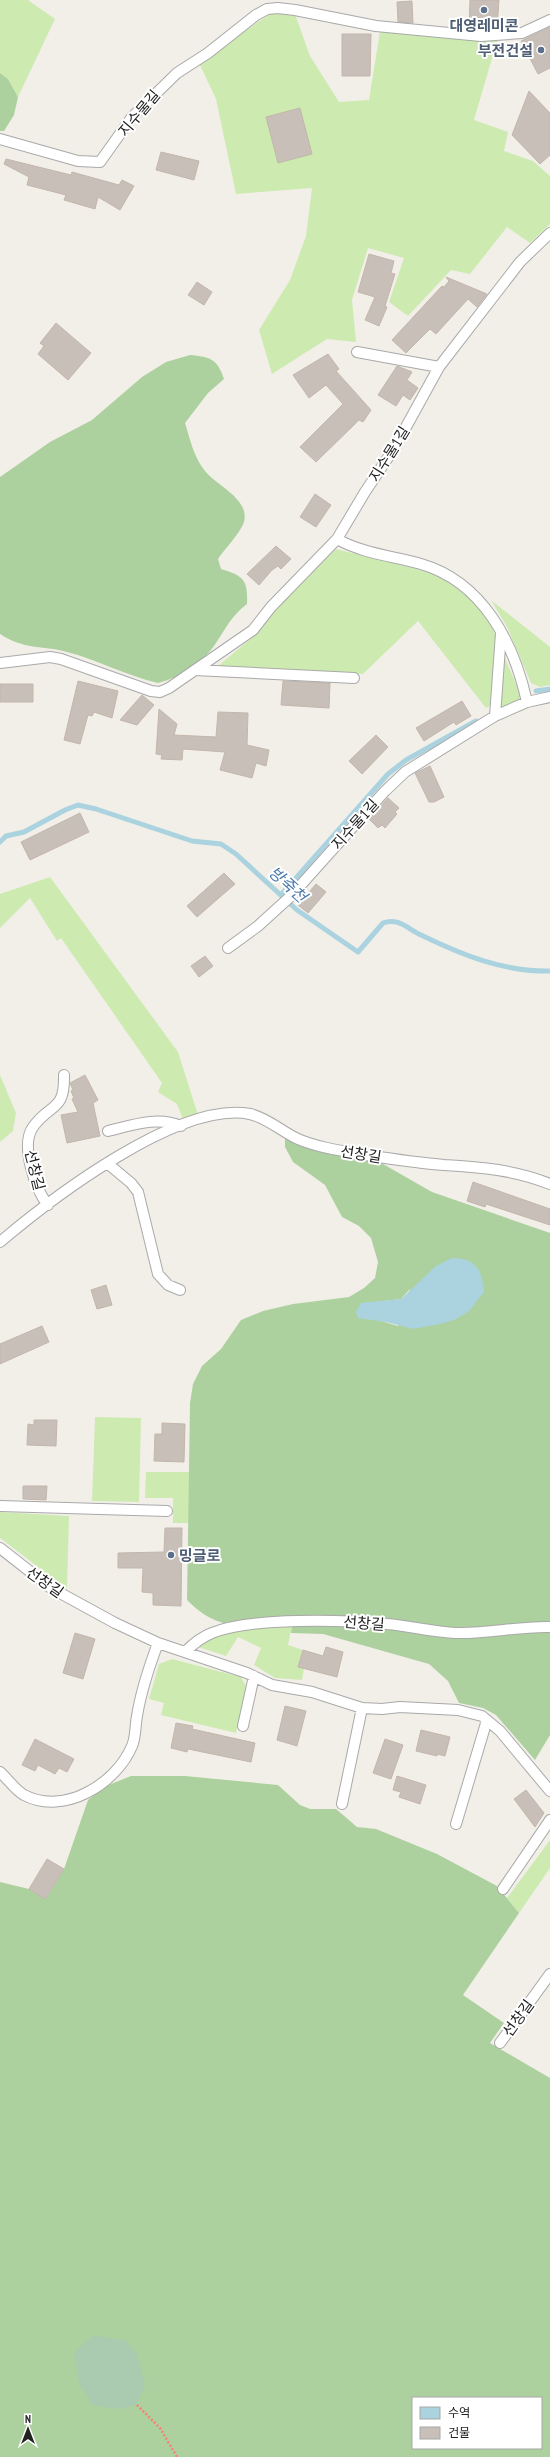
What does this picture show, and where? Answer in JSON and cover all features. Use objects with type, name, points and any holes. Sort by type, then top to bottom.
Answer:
[{"type":"lane","name":"지수물길","points":[[0,139],[78,160],[100,162],[132,117],[158,90],[177,73],[208,53],[267,5],[408,30],[481,36],[522,33],[550,20]]},
{"type":"lane","name":"지수물1길","points":[[0,663],[50,657],[61,659],[151,691],[160,692],[253,630],[271,607],[337,539],[365,492],[395,447],[439,367],[517,266],[550,233]]},
{"type":"lane","points":[[357,352],[439,367]]},
{"type":"lane","points":[[337,539],[368,552],[420,564],[442,571],[475,594],[488,610],[501,633],[519,672],[528,702]]},
{"type":"lane","points":[[495,716],[501,633]]},
{"type":"lane","points":[[195,670],[354,678]]},
{"type":"lane","name":"지수물1길","points":[[228,948],[282,905],[385,791],[405,772],[495,716],[528,702],[550,697]]},
{"type":"lane","name":"선창길","points":[[48,1205],[36,1185],[28,1138],[37,1122],[58,1104],[62,1096],[64,1075]]},
{"type":"lane","name":"선창길","points":[[0,1242],[48,1205],[107,1163],[145,1141],[181,1126],[225,1113],[251,1114],[265,1119],[298,1139],[316,1145],[409,1161],[503,1170],[549,1182]]},
{"type":"lane","points":[[108,1131],[150,1121],[168,1121],[181,1126]]},
{"type":"lane","points":[[107,1163],[131,1183],[138,1192],[158,1274],[168,1285],[180,1290]]},
{"type":"lane","points":[[0,1506],[167,1511]]},
{"type":"lane","name":"선창길","points":[[0,1548],[51,1588],[83,1607],[158,1643],[254,1676],[272,1684],[312,1692],[362,1708],[382,1709],[400,1707],[458,1710],[482,1716],[500,1731],[550,1791]]},
{"type":"lane","name":"선창길","points":[[185,1652],[197,1641],[212,1633],[227,1628],[268,1624],[341,1621],[458,1633],[528,1626],[550,1627]]},
{"type":"lane","points":[[0,1772],[23,1794],[35,1800],[51,1802],[80,1797],[102,1782],[125,1760],[133,1745],[144,1683],[158,1643]]},
{"type":"lane","points":[[243,1726],[254,1676]]},
{"type":"lane","points":[[342,1804],[362,1708]]},
{"type":"lane","points":[[456,1824],[487,1720]]},
{"type":"lane","points":[[503,1889],[550,1820]]},
{"type":"lane","name":"선창길","points":[[500,2043],[550,1974]]},
{"type":"path","points":[[137,2405],[160,2428],[177,2457]]},
{"type":"green space","points":[[0,0],[28,0],[55,19],[18,97],[8,79],[0,73]]},
{"type":"green space","points":[[271,13],[295,14],[310,56],[339,102],[369,100],[380,31],[497,41],[474,120],[508,132],[504,151],[533,161],[550,176],[550,224],[530,243],[507,227],[470,274],[451,270],[408,316],[389,302],[404,258],[368,248],[352,300],[356,342],[327,339],[272,374],[259,330],[290,280],[306,236],[312,188],[236,194],[216,99],[199,63]]},
{"type":"green space","points":[[0,73],[8,79],[18,97],[14,115],[4,131],[0,131]]},
{"type":"green space","points":[[190,355],[212,360],[219,367],[224,379],[208,393],[185,423],[193,448],[201,466],[210,477],[237,500],[242,506],[245,514],[244,522],[236,536],[218,559],[221,569],[235,574],[243,580],[247,589],[247,604],[233,617],[205,657],[183,673],[158,683],[67,652],[17,643],[0,634],[0,477],[50,442],[92,420],[142,377],[166,362]]},
{"type":"green space","points":[[336,549],[436,574],[452,582],[484,610],[498,641],[494,703],[486,708],[418,621],[363,674],[218,666],[254,636],[278,605]]},
{"type":"green space","points":[[491,600],[550,647],[550,685],[540,687],[531,683],[507,627]]},
{"type":"green space","points":[[504,656],[523,700],[500,710]]},
{"type":"green space","points":[[50,877],[178,1052],[198,1115],[183,1119],[177,1104],[158,1092],[162,1083],[61,938],[57,941],[30,898],[0,928],[0,894]]},
{"type":"green space","points":[[0,1075],[16,1113],[13,1131],[0,1142]]},
{"type":"green space","points":[[285,1137],[376,1160],[432,1192],[550,1233],[550,1623],[457,1629],[227,1624],[205,1615],[187,1600],[190,1403],[193,1384],[202,1366],[221,1349],[241,1320],[263,1311],[293,1304],[349,1297],[364,1288],[375,1278],[378,1262],[371,1238],[359,1226],[342,1217],[325,1185],[293,1162],[285,1147]],"holes":[[[410,1289],[398,1326],[378,1320],[361,1304],[401,1299]]]},
{"type":"green space","points":[[95,1417],[141,1418],[139,1502],[92,1501]]},
{"type":"green space","points":[[146,1472],[190,1472],[189,1523],[173,1523],[173,1498],[145,1498]]},
{"type":"green space","points":[[0,1512],[69,1516],[67,1589],[0,1538]]},
{"type":"green space","points":[[334,1624],[389,1628],[550,1630],[550,1735],[535,1760],[496,1715],[483,1708],[459,1703],[448,1681],[429,1664],[323,1634],[291,1633],[292,1626]]},
{"type":"green space","points":[[292,1626],[288,1645],[303,1650],[299,1667],[304,1668],[302,1680],[275,1678],[254,1665],[261,1648],[238,1637],[226,1656],[195,1646],[219,1635],[231,1632],[254,1628]]},
{"type":"green space","points":[[172,1659],[241,1677],[247,1688],[236,1733],[161,1715],[164,1703],[149,1699],[159,1664]]},
{"type":"green space","points":[[131,1776],[185,1776],[278,1785],[300,1805],[310,1809],[336,1809],[357,1827],[376,1829],[437,1854],[497,1886],[519,1913],[463,1995],[504,2023],[490,2043],[550,2078],[550,2457],[0,2457],[0,1882],[29,1889],[46,1898],[64,1869],[88,1800],[106,1786]]},
{"type":"green space","points":[[550,1840],[550,1868],[519,1913],[507,1898]]},
{"type":"green space","points":[[93,2336],[125,2340],[137,2354],[145,2384],[137,2405],[117,2409],[92,2405],[78,2381],[74,2352]]},
{"type":"water","points":[[452,1258],[467,1260],[472,1263],[482,1277],[484,1292],[468,1312],[454,1320],[413,1329],[386,1322],[358,1318],[356,1312],[361,1303],[401,1299],[436,1266]]},
{"type":"building","points":[[470,0],[499,0],[497,28],[469,27]]},
{"type":"building","points":[[412,1],[413,23],[398,22],[397,2]]},
{"type":"building","points":[[550,27],[550,68],[538,74],[521,41]]},
{"type":"building","points":[[342,34],[371,34],[370,76],[342,76]]},
{"type":"building","points":[[529,91],[550,113],[550,155],[540,164],[512,135]]},
{"type":"building","points":[[300,108],[312,154],[278,163],[266,117]]},
{"type":"building","points":[[161,152],[199,161],[194,180],[156,170]]},
{"type":"building","points":[[6,159],[71,175],[72,172],[119,185],[122,180],[134,186],[120,210],[98,197],[95,209],[64,200],[66,195],[27,185],[29,177],[4,164]]},
{"type":"building","points":[[369,254],[394,261],[391,273],[395,274],[385,306],[387,307],[379,326],[365,320],[375,297],[358,292]]},
{"type":"building","points":[[446,277],[487,294],[477,307],[468,299],[436,334],[430,329],[406,353],[392,340],[442,286],[444,287],[449,281]]},
{"type":"building","points":[[197,282],[212,292],[204,305],[188,295]]},
{"type":"building","points":[[56,323],[91,353],[68,380],[38,354],[44,346],[40,343]]},
{"type":"building","points":[[328,354],[339,369],[336,371],[371,410],[363,422],[359,420],[316,462],[300,447],[343,404],[326,385],[309,398],[293,375]]},
{"type":"building","points":[[397,366],[412,372],[407,380],[418,388],[410,400],[403,395],[396,406],[378,395]]},
{"type":"building","points":[[315,494],[331,505],[316,527],[300,517]]},
{"type":"building","points":[[276,546],[291,559],[281,569],[278,566],[272,570],[259,585],[247,574]]},
{"type":"building","points":[[78,681],[118,691],[112,718],[94,712],[92,716],[88,715],[80,744],[64,740]]},
{"type":"building","points":[[283,681],[330,683],[329,708],[281,705]]},
{"type":"building","points":[[0,684],[33,684],[33,702],[0,702]]},
{"type":"building","points":[[142,695],[154,705],[137,725],[120,720]]},
{"type":"building","points":[[462,701],[471,716],[456,725],[454,722],[424,741],[416,728]]},
{"type":"building","points":[[159,709],[177,724],[174,735],[216,737],[218,712],[248,713],[247,745],[269,750],[266,766],[256,763],[252,778],[220,770],[225,752],[183,749],[182,760],[161,759],[162,755],[156,754]]},
{"type":"building","points":[[376,735],[388,747],[362,774],[349,761]]},
{"type":"building","points":[[430,766],[444,797],[434,802],[429,802],[415,773]]},
{"type":"building","points":[[388,798],[399,808],[395,812],[397,814],[385,828],[382,825],[378,828],[369,819]]},
{"type":"building","points":[[80,813],[89,832],[30,860],[21,842]]},
{"type":"building","points":[[224,873],[235,884],[197,917],[187,906]]},
{"type":"building","points":[[316,884],[326,892],[308,913],[298,905]]},
{"type":"building","points":[[205,956],[213,966],[199,977],[191,966]]},
{"type":"building","points":[[85,1075],[98,1100],[93,1103],[100,1136],[67,1143],[61,1115],[78,1112],[72,1099],[74,1098],[71,1091],[73,1090],[70,1083]]},
{"type":"building","points":[[473,1182],[550,1209],[550,1225],[486,1204],[485,1207],[467,1201]]},
{"type":"building","points":[[106,1285],[112,1305],[97,1309],[91,1290]]},
{"type":"building","points":[[42,1326],[49,1342],[0,1364],[0,1344]]},
{"type":"building","points":[[34,1420],[57,1420],[56,1446],[27,1445],[28,1424],[34,1425]]},
{"type":"building","points":[[162,1423],[185,1424],[184,1462],[154,1461],[155,1434],[162,1434]]},
{"type":"building","points":[[23,1486],[47,1486],[46,1500],[23,1499]]},
{"type":"building","points":[[165,1528],[182,1528],[181,1606],[153,1605],[153,1593],[142,1592],[143,1568],[118,1568],[118,1553],[164,1552]]},
{"type":"building","points":[[75,1633],[95,1639],[83,1679],[63,1673]]},
{"type":"building","points":[[326,1647],[343,1652],[337,1677],[298,1667],[303,1650],[323,1656]]},
{"type":"building","points":[[285,1706],[306,1711],[297,1746],[277,1740]]},
{"type":"building","points":[[176,1723],[193,1726],[192,1729],[255,1743],[251,1762],[188,1749],[187,1752],[171,1748]]},
{"type":"building","points":[[421,1730],[450,1737],[445,1756],[437,1754],[437,1756],[416,1751]]},
{"type":"building","points":[[35,1739],[74,1759],[67,1772],[59,1768],[55,1774],[38,1765],[35,1771],[22,1765]]},
{"type":"building","points":[[385,1739],[403,1745],[391,1779],[373,1773]]},
{"type":"building","points":[[397,1776],[426,1785],[420,1804],[399,1797],[401,1792],[393,1790]]},
{"type":"building","points":[[526,1790],[544,1813],[535,1827],[514,1799]]},
{"type":"building","points":[[47,1859],[64,1869],[45,1899],[29,1889]]},
{"type":"waterway","points":[[536,691],[550,689]]},
{"type":"waterway","points":[[281,895],[388,774],[406,760],[476,721]]},
{"type":"waterway","name":"방죽천","points":[[0,842],[6,836],[24,832],[65,810],[78,805],[96,809],[192,841],[221,844],[236,854],[297,910],[358,952],[383,923],[393,922],[403,924],[421,935],[484,961],[516,969],[550,971]]},
{"type":"place","name":"대영레미콘","points":[[484,10]]},
{"type":"place","name":"부전건설","points":[[541,50]]},
{"type":"place","name":"밍글로","points":[[171,1555]]}]
